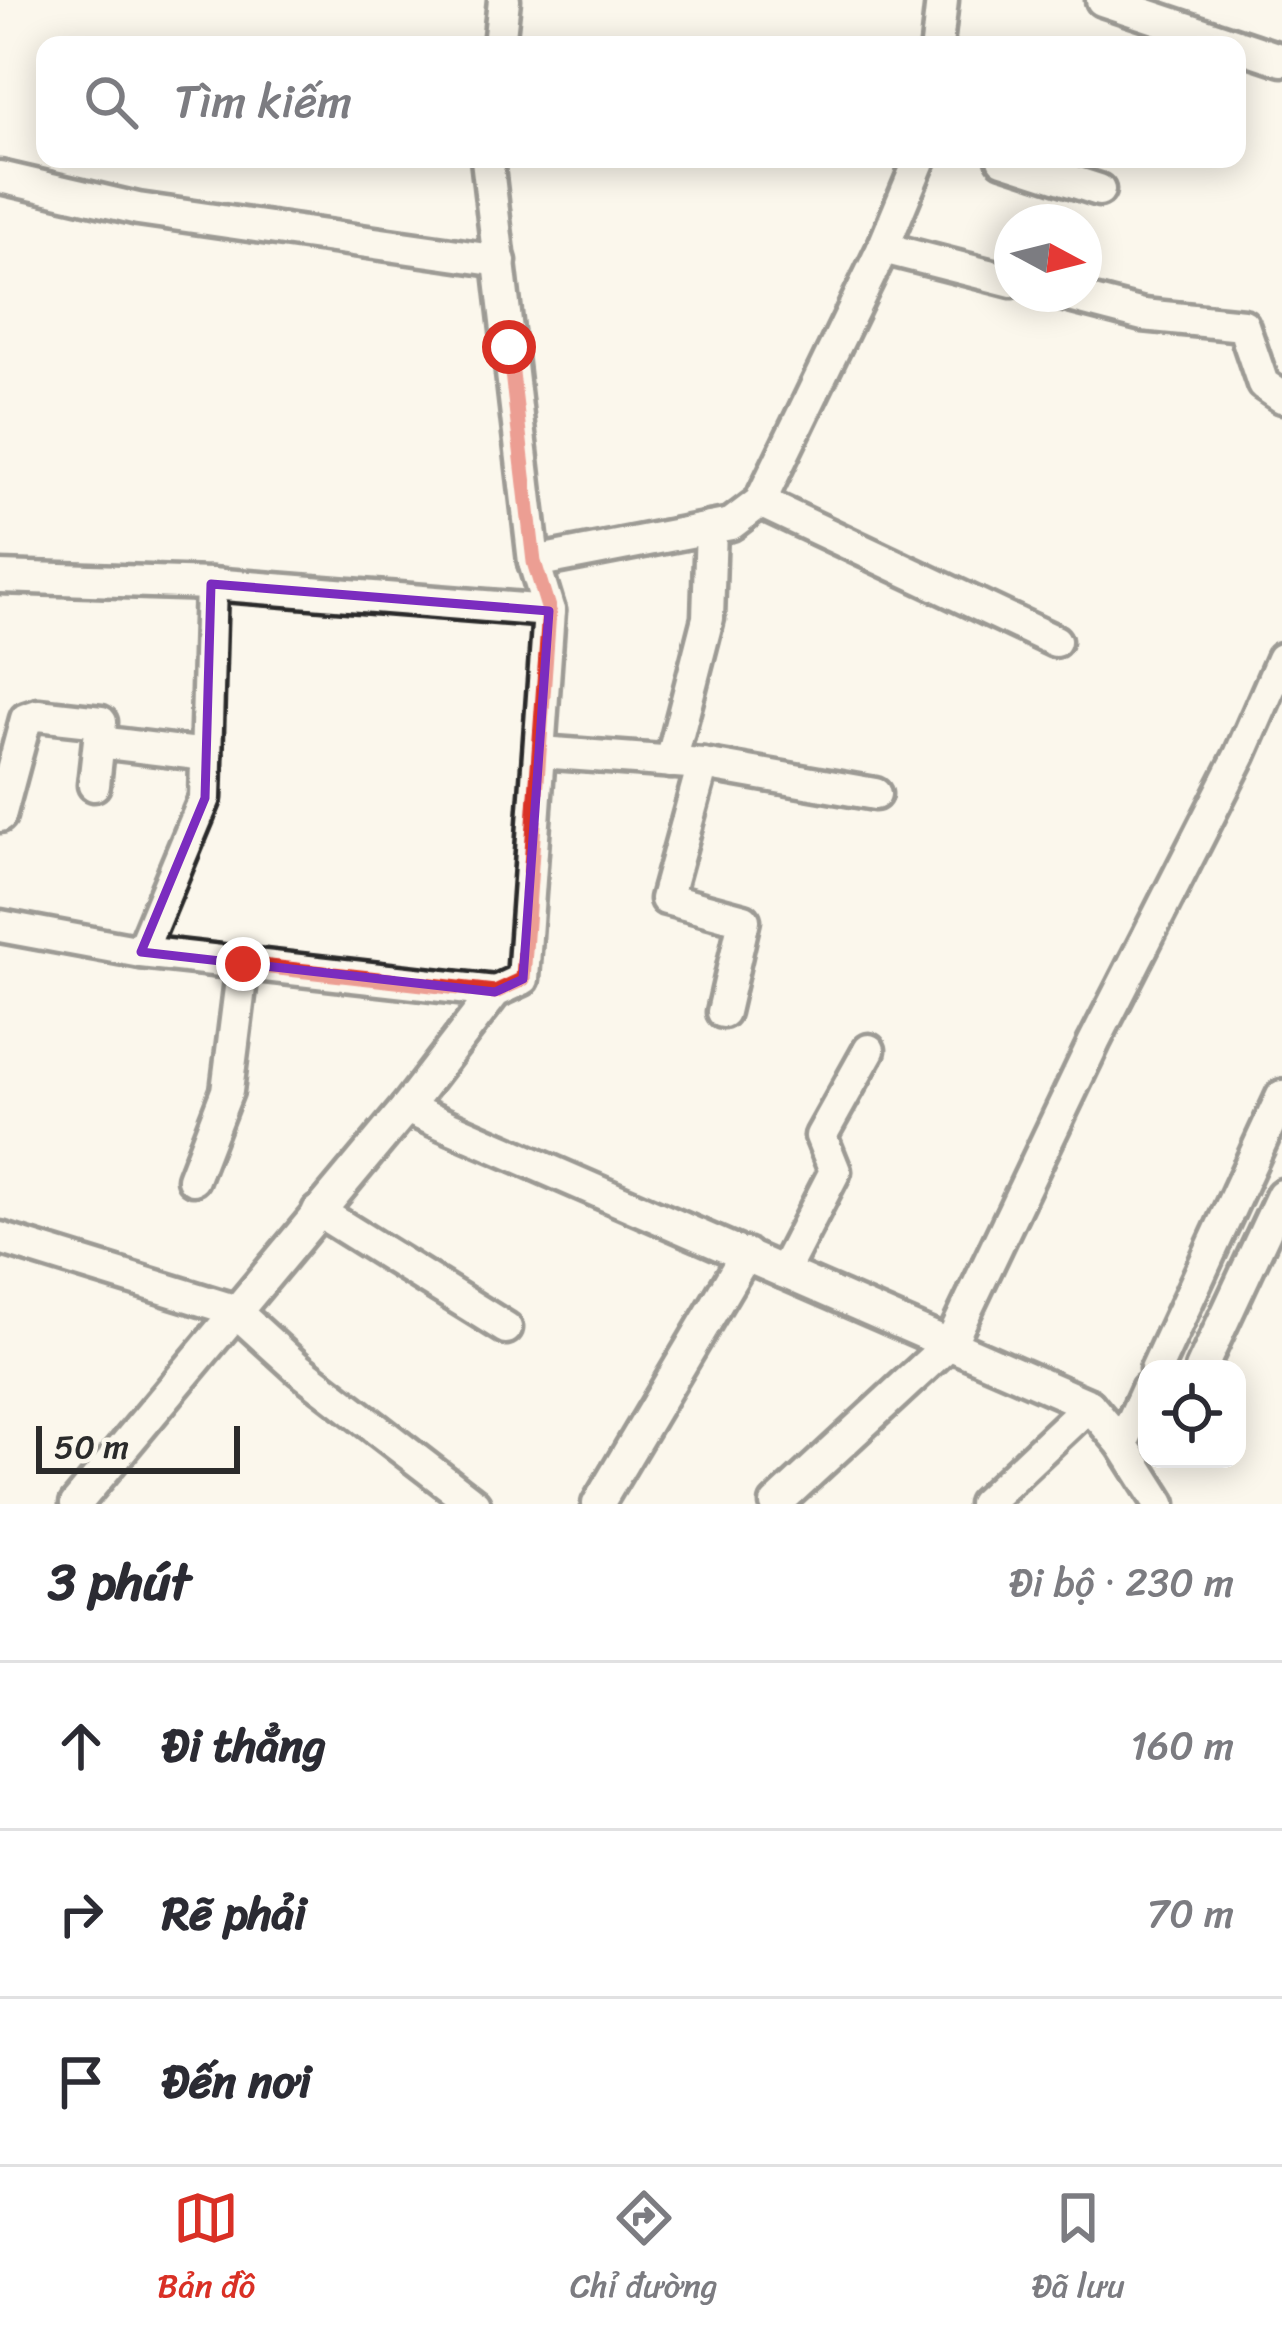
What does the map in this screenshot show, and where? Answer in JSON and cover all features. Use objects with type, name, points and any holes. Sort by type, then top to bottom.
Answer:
[{"type":"street","points":[[501,36],[505,0]]},
{"type":"street","points":[[938,36],[942,0]]},
{"type":"street","points":[[1102,0],[1210,36]]},
{"type":"street","points":[[1246,48],[1282,60]]},
{"type":"street","points":[[76,1504],[406,1108],[495,992],[523,979],[549,611],[534,562],[488,168]]},
{"type":"street","points":[[534,562],[731,524],[760,502],[883,248],[916,168]]},
{"type":"street","points":[[1031,168],[1100,190]]},
{"type":"street","points":[[0,176],[137,209],[500,261]]},
{"type":"street","points":[[883,248],[994,276]]},
{"type":"street","points":[[1102,304],[1144,315],[1243,325],[1263,384],[1282,397]]},
{"type":"street","points":[[760,502],[1055,641]]},
{"type":"street","points":[[671,762],[708,618],[711,528]]},
{"type":"street","points":[[0,578],[211,584],[549,611]]},
{"type":"street","points":[[141,952],[205,798],[211,584]]},
{"type":"street","points":[[776,1504],[951,1342],[1094,1042],[1240,755],[1282,658]]},
{"type":"street","points":[[0,817],[26,719],[38,715],[101,722],[94,785]]},
{"type":"street","points":[[99,742],[206,755]]},
{"type":"street","points":[[540,752],[703,764],[875,794]]},
{"type":"street","points":[[703,764],[666,899],[744,920],[723,1012]]},
{"type":"street","points":[[0,926],[141,952],[495,992]]},
{"type":"street","points":[[194,1179],[227,1091],[243,964]]},
{"type":"street","points":[[783,1272],[835,1171],[821,1136],[869,1050]]},
{"type":"street","points":[[1160,1360],[1282,1096]]},
{"type":"street","points":[[406,1108],[1089,1405],[1138,1457]]},
{"type":"street","points":[[1205,1360],[1282,1196]]},
{"type":"street","points":[[318,1211],[506,1328]]},
{"type":"street","points":[[0,1238],[234,1310],[300,1370],[474,1504]]},
{"type":"street","points":[[598,1504],[746,1254]]},
{"type":"street","points":[[984,1504],[1089,1405]]},
{"type":"street","points":[[1122,1444],[1138,1409]]},
{"type":"street","points":[[1151,1468],[1160,1504]]},
{"type":"highlighted area","points":[[211,584],[549,611],[523,979],[495,992],[141,952],[205,798]]},
{"type":"route","points":[[243,964],[495,992],[523,979],[549,611],[534,562],[509,347]]}]
